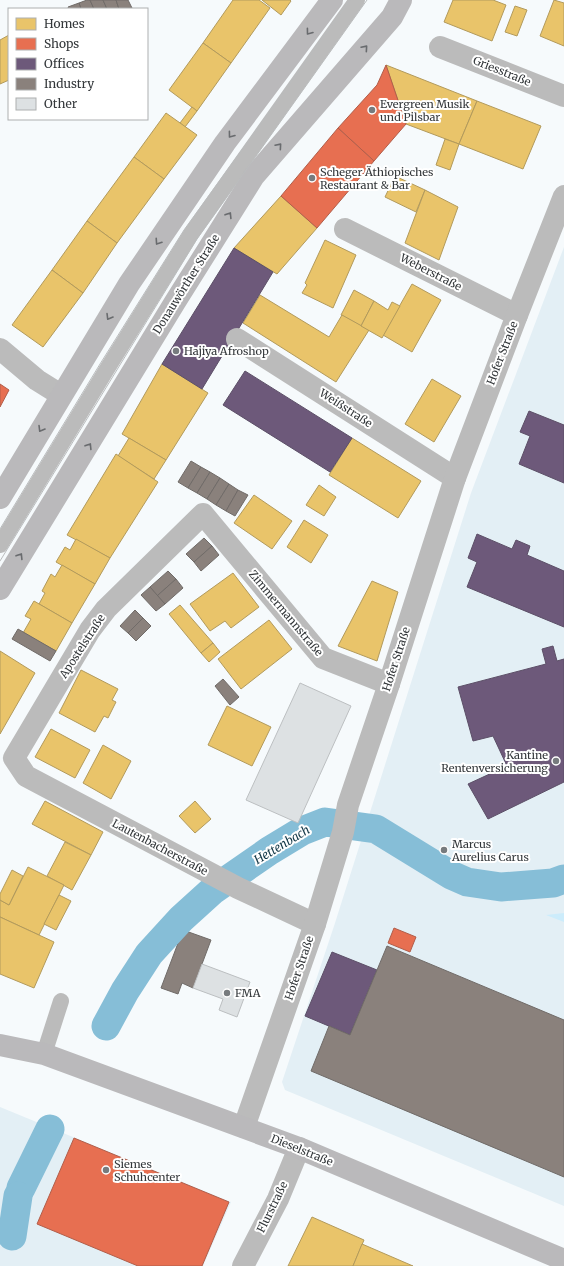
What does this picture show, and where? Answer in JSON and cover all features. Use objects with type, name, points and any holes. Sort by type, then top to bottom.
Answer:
[{"type":"main road","points":[[0,498],[61,395],[130,284],[220,149],[332,0]]},
{"type":"main road","name":"Donauwörther Straße","points":[[0,590],[175,302],[254,176],[392,16],[401,0]]},
{"type":"main road","name":"Dieselstraße","points":[[0,1034],[39,1053],[244,1126],[299,1148],[564,1260]]},
{"type":"main road","name":"Dieselstraße","points":[[0,1045],[39,1053]]},
{"type":"street","name":"Griesstraße","points":[[440,46],[564,96]]},
{"type":"street","name":"Hofer Straße","points":[[244,1126],[315,924],[343,832],[348,805],[389,684],[454,478],[564,196]]},
{"type":"street","name":"Weberstraße","points":[[345,229],[517,315]]},
{"type":"street","name":"Weißstraße","points":[[237,339],[454,478]]},
{"type":"street","points":[[0,349],[37,380],[61,395]]},
{"type":"street","name":"Zimmermannstraße","points":[[204,514],[323,658],[389,684]]},
{"type":"street","name":"Apostelstraße","points":[[14,758],[90,630],[106,609],[204,514]]},
{"type":"street","name":"Lautenbacherstraße","points":[[14,758],[26,776],[238,888],[315,924]]},
{"type":"street","name":"Flurstraße","points":[[243,1266],[278,1199],[299,1148]]},
{"type":"lane","points":[[0,545],[107,368],[191,234],[357,0]]},
{"type":"lane","points":[[254,176],[258,154],[268,126]]},
{"type":"lane","points":[[39,1053],[61,1001]]},
{"type":"shaded area","points":[[564,247],[564,1206],[285,1090],[282,1082],[335,923],[471,493]]},
{"type":"shaded area","points":[[564,913],[564,922],[546,915]]},
{"type":"shaded area","name":"Siemes Schuhcenter","points":[[0,1107],[231,1202],[203,1266],[0,1266]]},
{"type":"building: Homes","points":[[233,0],[259,0],[270,8],[231,63],[203,43]]},
{"type":"building: Homes","points":[[262,0],[290,0],[291,1],[281,15]]},
{"type":"building: Homes","points":[[453,0],[493,0],[506,5],[492,41],[444,22]]},
{"type":"building: Homes","points":[[554,0],[564,3],[564,46],[540,36]]},
{"type":"building: Homes","points":[[515,6],[527,10],[517,36],[505,32]]},
{"type":"building: Homes","points":[[8,36],[8,80],[0,84],[0,40]]},
{"type":"building: Homes","points":[[203,43],[231,63],[197,111],[169,90]]},
{"type":"building: Homes","points":[[386,65],[477,101],[459,144],[406,124]]},
{"type":"building: Homes","points":[[477,101],[541,126],[523,169],[459,144]]},
{"type":"building: Homes","points":[[192,107],[197,111],[185,127],[180,123]]},
{"type":"building: Homes","points":[[166,113],[197,135],[164,179],[134,157]]},
{"type":"building: Homes","points":[[445,139],[459,144],[450,170],[436,165]]},
{"type":"building: Homes","points":[[134,157],[164,179],[117,243],[87,221]]},
{"type":"building: Homes","points":[[395,176],[425,190],[416,212],[385,197]]},
{"type":"building: Homes","points":[[425,190],[458,207],[439,260],[405,243]]},
{"type":"building: Homes","points":[[281,196],[317,228],[277,274],[234,248]]},
{"type":"building: Homes","points":[[87,221],[117,243],[83,293],[52,270]]},
{"type":"building: Homes","points":[[325,240],[356,255],[333,308],[302,293],[307,285],[305,283]]},
{"type":"building: Homes","points":[[52,270],[83,293],[43,347],[12,325]]},
{"type":"building: Homes","points":[[412,284],[441,300],[412,352],[383,335]]},
{"type":"building: Homes","points":[[354,290],[374,301],[361,326],[341,315]]},
{"type":"building: Homes","points":[[260,295],[329,337],[342,315],[369,330],[336,382],[243,323]]},
{"type":"building: Homes","points":[[374,301],[388,310],[392,302],[400,306],[382,338],[361,326]]},
{"type":"building: Homes","points":[[162,364],[208,393],[166,460],[122,434]]},
{"type":"building: Homes","points":[[432,379],[461,396],[434,442],[405,424]]},
{"type":"building: Homes","points":[[129,438],[166,460],[154,479],[118,456]]},
{"type":"building: Homes","points":[[352,438],[421,481],[398,518],[329,475]]},
{"type":"building: Homes","points":[[116,454],[158,482],[110,558],[67,535]]},
{"type":"building: Homes","points":[[319,485],[336,497],[324,516],[306,505]]},
{"type":"building: Homes","points":[[254,495],[292,521],[272,549],[234,523]]},
{"type":"building: Homes","points":[[304,520],[328,535],[311,563],[287,547]]},
{"type":"building: Homes","points":[[76,539],[110,558],[95,584],[56,562],[65,547],[70,550]]},
{"type":"building: Homes","points":[[62,565],[95,584],[72,623],[39,604],[45,593],[42,591],[51,574],[55,577]]},
{"type":"building: Homes","points":[[233,573],[259,607],[231,628],[225,621],[210,631],[190,604]]},
{"type":"building: Homes","points":[[372,581],[398,592],[377,661],[338,646]]},
{"type":"building: Homes","points":[[34,601],[72,623],[56,651],[23,633],[31,619],[25,616]]},
{"type":"building: Homes","points":[[180,605],[213,643],[201,653],[169,614]]},
{"type":"building: Homes","points":[[269,620],[292,649],[241,689],[218,659]]},
{"type":"building: Homes","points":[[213,643],[220,652],[209,662],[201,653]]},
{"type":"building: Homes","points":[[0,651],[35,673],[0,734]]},
{"type":"building: Homes","points":[[81,670],[118,689],[112,700],[116,702],[108,718],[104,716],[95,732],[59,713]]},
{"type":"building: Homes","points":[[227,706],[271,727],[252,766],[208,745]]},
{"type":"building: Homes","points":[[51,729],[90,750],[75,778],[35,757]]},
{"type":"building: Homes","points":[[103,745],[131,761],[111,799],[83,783]]},
{"type":"building: Homes","points":[[45,801],[103,832],[91,855],[32,824]]},
{"type":"building: Homes","points":[[195,801],[211,819],[195,833],[179,816]]},
{"type":"building: Homes","points":[[65,842],[91,855],[72,890],[47,876]]},
{"type":"building: Homes","points":[[28,867],[64,885],[39,935],[0,917],[0,900],[9,905]]},
{"type":"building: Homes","points":[[12,870],[23,876],[9,905],[0,900],[0,894]]},
{"type":"building: Homes","points":[[59,895],[71,901],[56,930],[44,924]]},
{"type":"building: Homes","points":[[0,917],[54,942],[34,988],[0,974]]},
{"type":"building: Homes","points":[[312,1217],[364,1240],[353,1266],[288,1266]]},
{"type":"building: Homes","points":[[362,1244],[413,1266],[353,1266]]},
{"type":"building: Shops","points":[[386,65],[406,124],[374,161],[338,128],[377,85]]},
{"type":"building: Shops","points":[[338,128],[374,161],[317,228],[281,196]]},
{"type":"building: Shops","points":[[0,384],[9,390],[0,407]]},
{"type":"building: Shops","points":[[394,928],[416,937],[410,952],[388,943]]},
{"type":"building: Shops","name":"Siemes Schuhcenter","points":[[74,1138],[229,1202],[202,1266],[138,1266],[37,1224]]},
{"type":"building: Offices","points":[[234,248],[273,272],[202,389],[162,364]]},
{"type":"building: Offices","points":[[245,371],[352,438],[330,472],[223,405]]},
{"type":"building: Offices","points":[[529,411],[564,425],[564,483],[519,464],[530,436],[520,432]]},
{"type":"building: Offices","points":[[477,534],[512,549],[516,540],[530,546],[527,555],[564,571],[564,627],[467,587],[477,562],[468,558]]},
{"type":"building: Offices","points":[[553,646],[557,661],[564,659],[564,782],[488,819],[468,784],[507,766],[493,736],[473,741],[458,687],[546,664],[542,649]]},
{"type":"building: Offices","points":[[332,952],[377,970],[350,1035],[305,1016]]},
{"type":"building: Industry","points":[[90,0],[94,8],[81,8],[79,3]]},
{"type":"building: Industry","points":[[90,0],[103,0],[107,8],[94,8]]},
{"type":"building: Industry","points":[[103,0],[116,0],[119,8],[107,8]]},
{"type":"building: Industry","points":[[116,0],[128,0],[132,8],[119,8]]},
{"type":"building: Industry","points":[[79,3],[81,8],[68,8]]},
{"type":"building: Industry","points":[[191,461],[201,467],[188,488],[178,482]]},
{"type":"building: Industry","points":[[201,467],[210,472],[197,493],[188,488]]},
{"type":"building: Industry","points":[[210,472],[220,478],[207,499],[197,493]]},
{"type":"building: Industry","points":[[220,478],[229,484],[216,505],[207,499]]},
{"type":"building: Industry","points":[[229,484],[238,490],[226,511],[216,505]]},
{"type":"building: Industry","points":[[238,490],[248,495],[235,516],[226,511]]},
{"type":"building: Industry","points":[[204,538],[212,546],[194,562],[186,554]]},
{"type":"building: Industry","points":[[212,546],[219,555],[201,571],[194,562]]},
{"type":"building: Industry","points":[[168,571],[176,579],[157,596],[150,587]]},
{"type":"building: Industry","points":[[176,579],[183,588],[165,604],[157,596]]},
{"type":"building: Industry","points":[[150,587],[165,604],[156,611],[141,595]]},
{"type":"building: Industry","points":[[135,610],[143,618],[128,633],[120,626]]},
{"type":"building: Industry","points":[[143,618],[151,626],[136,641],[128,633]]},
{"type":"building: Industry","points":[[18,629],[56,651],[50,661],[12,639]]},
{"type":"building: Industry","points":[[223,679],[239,697],[230,705],[215,686]]},
{"type":"building: Industry","points":[[183,930],[211,940],[193,988],[182,983],[178,994],[161,988]]},
{"type":"building: Industry","points":[[387,946],[564,1020],[564,1177],[311,1071],[329,1026],[350,1035]]},
{"type":"building: Other","points":[[300,683],[351,706],[298,823],[246,800]]},
{"type":"building: Other","name":"FMA","points":[[202,964],[250,982],[237,1017],[219,1010],[223,999],[193,988]]},
{"type":"waterway","name":"Hettenbach","points":[[106,1026],[125,991],[149,954],[181,919],[213,890],[269,851],[302,831],[325,822],[376,829],[451,875],[467,882],[501,887],[553,883],[564,879]]},
{"type":"waterway","name":"Hettenbach","points":[[21,1188],[50,1129]]},
{"type":"waterway","name":"Hettenbach","points":[[12,1236],[18,1196]]},
{"type":"tram line","points":[[0,529],[100,364],[184,230],[350,0]]},
{"type":"tram line","points":[[0,561],[197,239],[367,0]]},
{"type":"place","name":"Evergreen Musik und Pilsbar","points":[[372,110]]},
{"type":"place","name":"Scheger Äthiopisches Restaurant & Bar","points":[[312,178]]},
{"type":"place","name":"Hajiya Afroshop","points":[[176,351]]},
{"type":"place","name":"Kantine Rentenversicherung","points":[[556,761]]},
{"type":"place","name":"Marcus Aurelius Carus","points":[[444,850]]},
{"type":"place","name":"FMA","points":[[227,993]]},
{"type":"place","name":"Siemes Schuhcenter","points":[[106,1170]]}]
